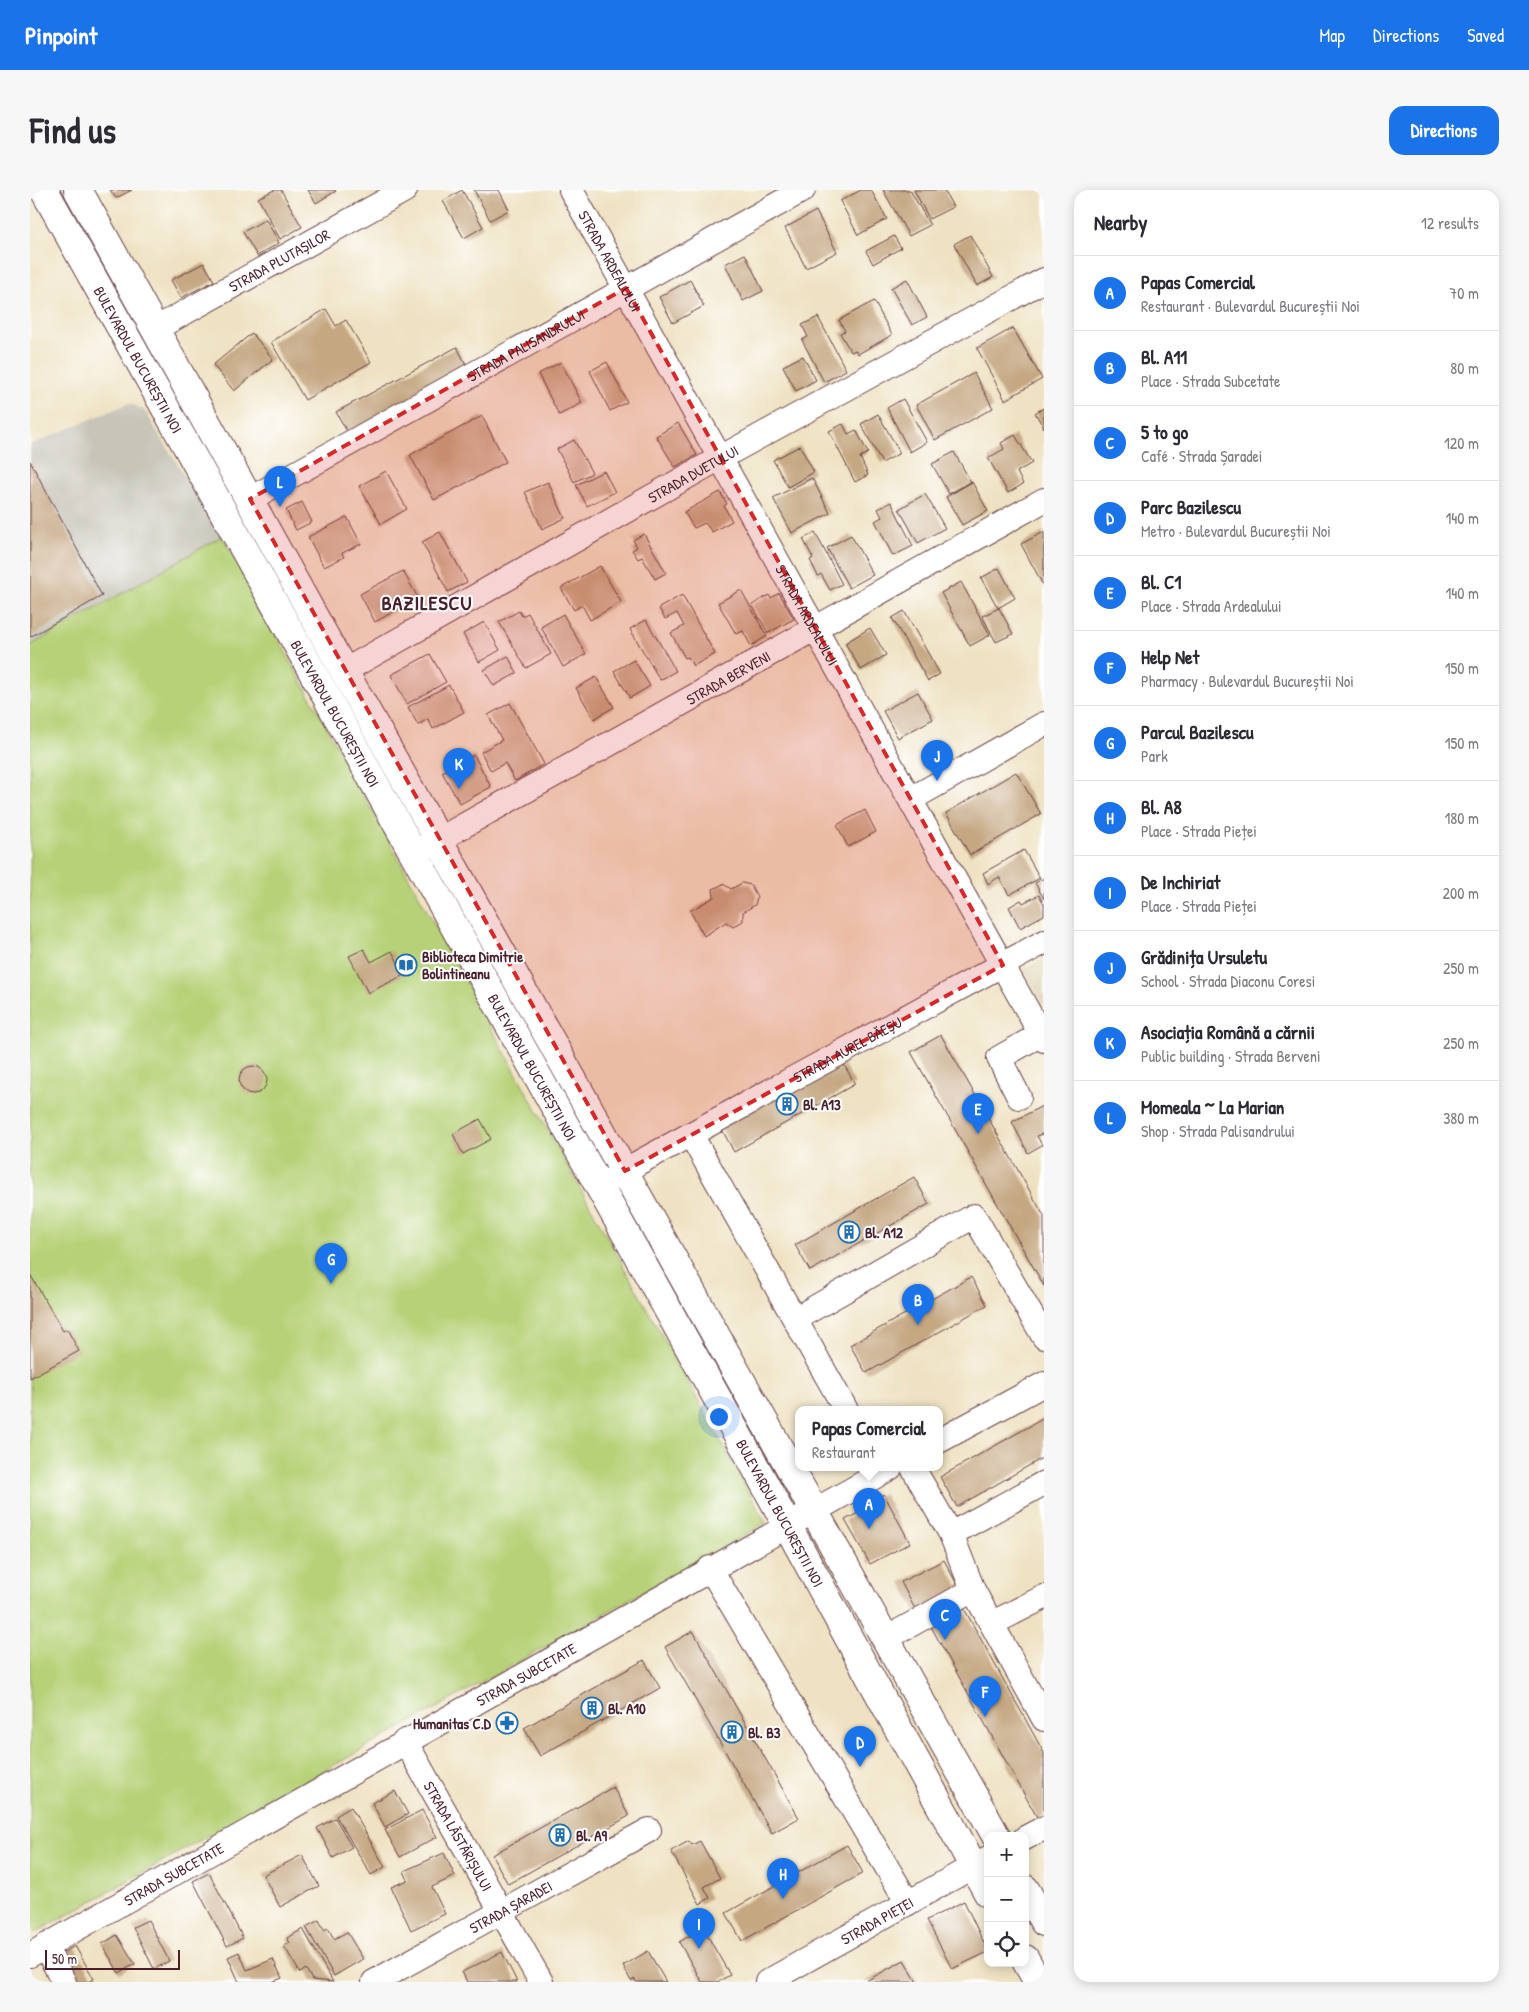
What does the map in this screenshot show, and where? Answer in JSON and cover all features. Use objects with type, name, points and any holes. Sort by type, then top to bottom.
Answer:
[{"type":"main road","name":"BULEVARDUL BUCUREȘTII NOI","points":[[44,190],[745,1448],[786,1526],[980,1863],[984,1878]]},
{"type":"main road","name":"BULEVARDUL BUCUREȘTII NOI","points":[[78,190],[344,671],[994,1832]]},
{"type":"main road","points":[[1029,1896],[1044,1922]]},
{"type":"main road","points":[[1029,1966],[1038,1982]]},
{"type":"street","name":"STRADA PLUTAȘILOR","points":[[155,329],[405,190]]},
{"type":"street","name":"STRADA ARDEALULUI","points":[[572,190],[1042,1037]]},
{"type":"street","name":"STRADA PALISANDRULUI","points":[[250,499],[803,190]]},
{"type":"street","name":"STRADA DUETULUI","points":[[344,671],[720,458],[1044,280]]},
{"type":"street","name":"STRADA BERVENI","points":[[413,855],[1044,500]]},
{"type":"street","points":[[911,799],[1044,724]]},
{"type":"street","name":"STRADA AUREL BĂEȘU","points":[[599,1187],[861,1041],[1044,942]]},
{"type":"street","points":[[1019,1097],[999,1058],[1042,1037]]},
{"type":"street","points":[[691,1135],[844,1406]]},
{"type":"street","points":[[795,1319],[975,1218],[1044,1337]]},
{"type":"street","points":[[943,1439],[1044,1384]]},
{"type":"street","name":"STRADA SUBCETATE","points":[[34,1951],[881,1471]]},
{"type":"street","points":[[915,1471],[951,1534],[973,1590],[993,1623],[1044,1719]]},
{"type":"street","points":[[951,1534],[1044,1483]]},
{"type":"street","points":[[710,1568],[908,1903]]},
{"type":"street","points":[[885,1639],[973,1590]]},
{"type":"street","points":[[993,1623],[1044,1597]]},
{"type":"street","name":"STRADA LĂSTĂRIȘULUI","points":[[406,1741],[540,1982]]},
{"type":"street","points":[[1029,1836],[1044,1828]]},
{"type":"street","name":"STRADA ȘARADEI","points":[[374,1982],[649,1830]]},
{"type":"street","name":"STRADA PIEȚEI","points":[[767,1982],[980,1863]]},
{"type":"street","points":[[34,1951],[64,1982]]},
{"type":"highlighted area","points":[[626,288],[1003,965],[625,1171],[250,499]]},
{"type":"shaded area","points":[[129,403],[144,410],[222,536],[30,646],[30,637],[102,596],[30,461],[30,445]]},
{"type":"shaded area","points":[[1044,958],[1044,1007],[1024,969]]},
{"type":"green space","points":[[222,536],[500,1044],[766,1523],[35,1933],[30,1924],[30,646]]},
{"type":"building","points":[[110,190],[132,190],[116,198]]},
{"type":"building","points":[[274,190],[281,190],[302,227],[280,239],[258,198]]},
{"type":"building","points":[[308,190],[335,190],[336,191],[316,203]]},
{"type":"building","points":[[462,190],[483,227],[464,238],[443,201]]},
{"type":"building","points":[[474,190],[499,190],[509,210],[490,220]]},
{"type":"building","points":[[861,190],[871,190],[887,219],[858,235],[840,201]]},
{"type":"building","points":[[883,190],[910,190],[930,225],[909,236]]},
{"type":"building","points":[[914,190],[944,190],[953,207],[929,219]]},
{"type":"building","points":[[816,211],[837,252],[806,268],[785,228]]},
{"type":"building","points":[[266,219],[279,243],[257,256],[243,232]]},
{"type":"building","points":[[970,235],[993,277],[977,286],[954,244]]},
{"type":"building","points":[[894,236],[901,248],[873,264],[866,251]]},
{"type":"building","points":[[745,254],[763,291],[743,301],[725,264]]},
{"type":"building","points":[[204,263],[214,281],[181,298],[171,280]]},
{"type":"building","points":[[907,279],[927,317],[912,325],[891,288]]},
{"type":"building","points":[[690,280],[704,306],[673,323],[659,297]]},
{"type":"building","points":[[874,301],[892,335],[858,354],[855,350],[851,352],[840,333],[845,331],[839,320]]},
{"type":"building","points":[[326,309],[336,326],[346,320],[371,362],[305,400],[271,342]]},
{"type":"building","points":[[818,317],[846,370],[824,382],[802,340],[808,337],[802,325]]},
{"type":"building","points":[[1013,328],[1042,379],[1005,400],[977,348]]},
{"type":"building","points":[[252,333],[273,359],[234,391],[213,365]]},
{"type":"building","points":[[457,347],[469,370],[349,435],[336,412]]},
{"type":"building","points":[[803,356],[816,380],[796,391],[783,366]]},
{"type":"building","points":[[561,362],[582,403],[559,415],[538,374]]},
{"type":"building","points":[[607,362],[627,402],[610,411],[590,371]]},
{"type":"building","points":[[974,373],[993,408],[935,440],[916,405]]},
{"type":"building","points":[[903,399],[927,442],[910,452],[887,408]]},
{"type":"building","points":[[1044,408],[1044,428],[1035,413]]},
{"type":"building","points":[[878,414],[900,453],[882,463],[861,424]]},
{"type":"building","points":[[482,416],[506,462],[434,500],[410,455]]},
{"type":"building","points":[[678,423],[697,455],[675,467],[656,436]]},
{"type":"building","points":[[843,424],[848,434],[856,430],[868,453],[860,457],[868,475],[855,482],[829,431]]},
{"type":"building","points":[[1015,435],[1032,463],[1017,472],[1023,484],[1008,493],[988,458],[1004,449],[1001,443]]},
{"type":"building","points":[[574,440],[592,473],[574,482],[557,449]]},
{"type":"building","points":[[800,446],[814,472],[788,487],[773,460]]},
{"type":"building","points":[[954,452],[971,482],[949,494],[932,464]]},
{"type":"building","points":[[30,461],[102,596],[30,637]]},
{"type":"building","points":[[386,471],[407,509],[381,524],[359,486]]},
{"type":"building","points":[[604,471],[615,492],[587,506],[576,485]]},
{"type":"building","points":[[812,478],[830,513],[792,533],[773,498]]},
{"type":"building","points":[[548,482],[565,518],[542,529],[525,492]]},
{"type":"building","points":[[972,482],[988,511],[962,525],[946,497]]},
{"type":"building","points":[[720,492],[727,504],[724,506],[732,521],[712,532],[705,523],[694,528],[684,512]]},
{"type":"building","points":[[925,494],[945,528],[918,543],[899,509]]},
{"type":"building","points":[[302,502],[312,522],[296,530],[286,510]]},
{"type":"building","points":[[891,502],[913,546],[893,556],[875,521],[882,517],[878,509]]},
{"type":"building","points":[[347,517],[361,544],[342,553],[344,557],[324,567],[308,537]]},
{"type":"building","points":[[440,532],[467,582],[448,592],[422,542]]},
{"type":"building","points":[[815,532],[842,584],[830,590],[821,574],[818,576],[810,560],[813,558],[803,539]]},
{"type":"building","points":[[1044,532],[1044,584],[1043,585],[1021,544]]},
{"type":"building","points":[[644,534],[666,573],[655,579],[642,557],[638,559],[632,550],[637,547],[633,540]]},
{"type":"building","points":[[851,535],[873,575],[849,588],[827,548]]},
{"type":"building","points":[[600,566],[621,602],[590,620],[582,605],[574,610],[561,588]]},
{"type":"building","points":[[999,568],[1015,598],[998,608],[981,578]]},
{"type":"building","points":[[403,571],[418,598],[375,622],[360,594]]},
{"type":"building","points":[[961,582],[990,635],[970,646],[941,593]]},
{"type":"building","points":[[741,590],[767,636],[751,646],[743,631],[736,634],[718,603]]},
{"type":"building","points":[[779,593],[794,619],[768,633],[752,605],[769,595],[771,598]]},
{"type":"building","points":[[682,595],[715,654],[693,666],[688,657],[685,658],[671,633],[684,626],[677,613],[665,619],[659,608]]},
{"type":"building","points":[[999,608],[1013,634],[996,642],[982,616]]},
{"type":"building","points":[[519,611],[522,616],[528,613],[551,654],[526,668],[499,622]]},
{"type":"building","points":[[904,611],[940,674],[928,681],[892,618]]},
{"type":"building","points":[[563,614],[586,654],[563,667],[541,627]]},
{"type":"building","points":[[646,620],[676,671],[660,680],[630,629]]},
{"type":"building","points":[[484,622],[500,650],[479,662],[463,634]]},
{"type":"building","points":[[870,628],[886,655],[861,670],[845,643]]},
{"type":"building","points":[[430,654],[446,682],[407,704],[391,675]]},
{"type":"building","points":[[508,656],[517,673],[494,686],[484,670]]},
{"type":"building","points":[[634,660],[650,686],[630,698],[614,671]]},
{"type":"building","points":[[596,677],[614,707],[594,719],[576,688]]},
{"type":"building","points":[[449,685],[464,712],[433,729],[428,719],[418,725],[408,707]]},
{"type":"building","points":[[918,692],[933,719],[898,738],[883,711]]},
{"type":"building","points":[[510,703],[544,764],[515,781],[505,763],[491,771],[481,752],[502,740],[488,715]]},
{"type":"building","points":[[474,755],[491,787],[460,804],[442,772]]},
{"type":"building","points":[[1016,772],[1041,814],[970,855],[946,813]]},
{"type":"building","points":[[865,810],[876,832],[848,847],[837,825]]},
{"type":"building","points":[[1024,850],[1040,878],[1009,895],[999,877],[988,884],[983,873]]},
{"type":"building","points":[[1044,878],[1044,899],[1035,883]]},
{"type":"building","points":[[742,883],[751,885],[757,897],[755,905],[743,912],[743,921],[733,927],[726,922],[704,936],[690,911],[714,897],[713,889],[723,884],[731,889]]},
{"type":"building","points":[[1039,895],[1044,904],[1044,915],[1020,928],[1009,907],[1021,900],[1023,903]]},
{"type":"building","points":[[364,949],[371,962],[392,951],[404,975],[368,993],[349,956]]},
{"type":"building","points":[[941,1035],[1044,1216],[1044,1286],[911,1052]]},
{"type":"building","name":"Bl. A13","points":[[839,1056],[855,1084],[734,1152],[719,1124]]},
{"type":"building","points":[[253,1066],[263,1070],[267,1080],[263,1090],[253,1094],[243,1090],[239,1080],[243,1070]]},
{"type":"building","points":[[1044,1105],[1044,1133],[1037,1136],[1042,1145],[1028,1153],[1012,1122]]},
{"type":"building","points":[[480,1119],[491,1139],[463,1154],[453,1134]]},
{"type":"building","name":"Bl. A12","points":[[914,1177],[929,1204],[810,1271],[795,1245]]},
{"type":"building","points":[[30,1274],[63,1331],[67,1329],[79,1351],[30,1378]]},
{"type":"building","points":[[971,1277],[987,1305],[866,1373],[850,1345]]},
{"type":"building","points":[[1044,1418],[1044,1457],[957,1507],[940,1477]]},
{"type":"building","points":[[884,1494],[910,1543],[870,1564],[845,1520],[864,1510],[862,1506]]},
{"type":"building","points":[[944,1560],[960,1590],[917,1613],[901,1582]]},
{"type":"building","points":[[962,1605],[1044,1753],[1044,1816],[1038,1819],[929,1623]]},
{"type":"building","name":"Bl. B3","points":[[693,1631],[799,1818],[772,1833],[665,1647]]},
{"type":"building","name":"Bl. A10","points":[[644,1660],[660,1688],[540,1756],[524,1728]]},
{"type":"building","name":"Bl. A9","points":[[613,1787],[629,1816],[508,1884],[492,1855]]},
{"type":"building","points":[[395,1791],[408,1814],[385,1827],[372,1803]]},
{"type":"building","points":[[351,1807],[385,1867],[371,1875],[336,1816]]},
{"type":"building","points":[[422,1810],[437,1837],[400,1857],[385,1830]]},
{"type":"building","points":[[335,1818],[352,1847],[333,1858],[317,1828]]},
{"type":"building","points":[[689,1841],[692,1845],[700,1841],[720,1878],[704,1887],[710,1898],[700,1904],[671,1851]]},
{"type":"building","points":[[847,1845],[863,1873],[742,1941],[726,1913]]},
{"type":"building","points":[[444,1853],[455,1876],[432,1887],[445,1914],[411,1930],[391,1887],[408,1880],[404,1871]]},
{"type":"building","points":[[302,1855],[319,1886],[280,1907],[263,1875]]},
{"type":"building","points":[[209,1873],[243,1938],[227,1946],[193,1881]]},
{"type":"building","points":[[964,1901],[984,1944],[984,1954],[952,1969],[927,1920]]},
{"type":"building","points":[[148,1920],[169,1961],[154,1969],[133,1927]]},
{"type":"building","points":[[319,1920],[324,1930],[328,1928],[334,1939],[347,1932],[363,1959],[334,1976],[306,1927]]},
{"type":"building","points":[[703,1928],[730,1975],[717,1982],[702,1982],[679,1942]]},
{"type":"building","points":[[303,1929],[333,1982],[312,1980],[306,1969],[300,1973],[284,1946],[290,1943],[287,1938]]},
{"type":"building","points":[[117,1935],[135,1964],[119,1973],[102,1944]]},
{"type":"building","points":[[75,1946],[94,1979],[88,1982],[70,1982],[56,1957]]},
{"type":"building","points":[[648,1951],[666,1982],[636,1982],[635,1979],[631,1981],[623,1966]]},
{"type":"building","points":[[239,1952],[247,1970],[273,1959],[282,1978],[272,1982],[239,1982],[228,1957]]},
{"type":"building","points":[[502,1952],[517,1982],[467,1982],[462,1972]]},
{"type":"building","points":[[904,1960],[917,1982],[865,1982],[868,1980]]},
{"type":"place","name":"Momeala ~ La Marian","points":[[280,507]]},
{"type":"place","name":"Grădinița Ursuletu","points":[[937,781]]},
{"type":"place","name":"Asociația Română a cărnii","points":[[459,789]]},
{"type":"place","name":"Biblioteca Dimitrie Bolintineanu","points":[[406,965]]},
{"type":"place","name":"Bl. A13","points":[[787,1104]]},
{"type":"place","name":"Bl. C1","points":[[978,1134]]},
{"type":"place","name":"Bl. A12","points":[[849,1232]]},
{"type":"place","name":"Parcul Bazilescu","points":[[331,1284]]},
{"type":"place","name":"Bl. A11","points":[[918,1325]]},
{"type":"place","name":"Papas Comercial","points":[[869,1529]]},
{"type":"place","name":"5 to go","points":[[945,1640]]},
{"type":"place","name":"Bl. A10","points":[[592,1708]]},
{"type":"place","name":"Help Net","points":[[985,1717]]},
{"type":"place","name":"Humanitas C.D","points":[[507,1723]]},
{"type":"place","name":"Bl. B3","points":[[732,1732]]},
{"type":"place","name":"Parc Bazilescu","points":[[860,1767]]},
{"type":"place","name":"Bl. A9","points":[[560,1835]]},
{"type":"place","name":"Bl. A8","points":[[783,1899]]},
{"type":"place","name":"De Inchiriat","points":[[699,1949]]},
{"type":"district","name":"BAZILESCU","points":[[427,602]]}]
